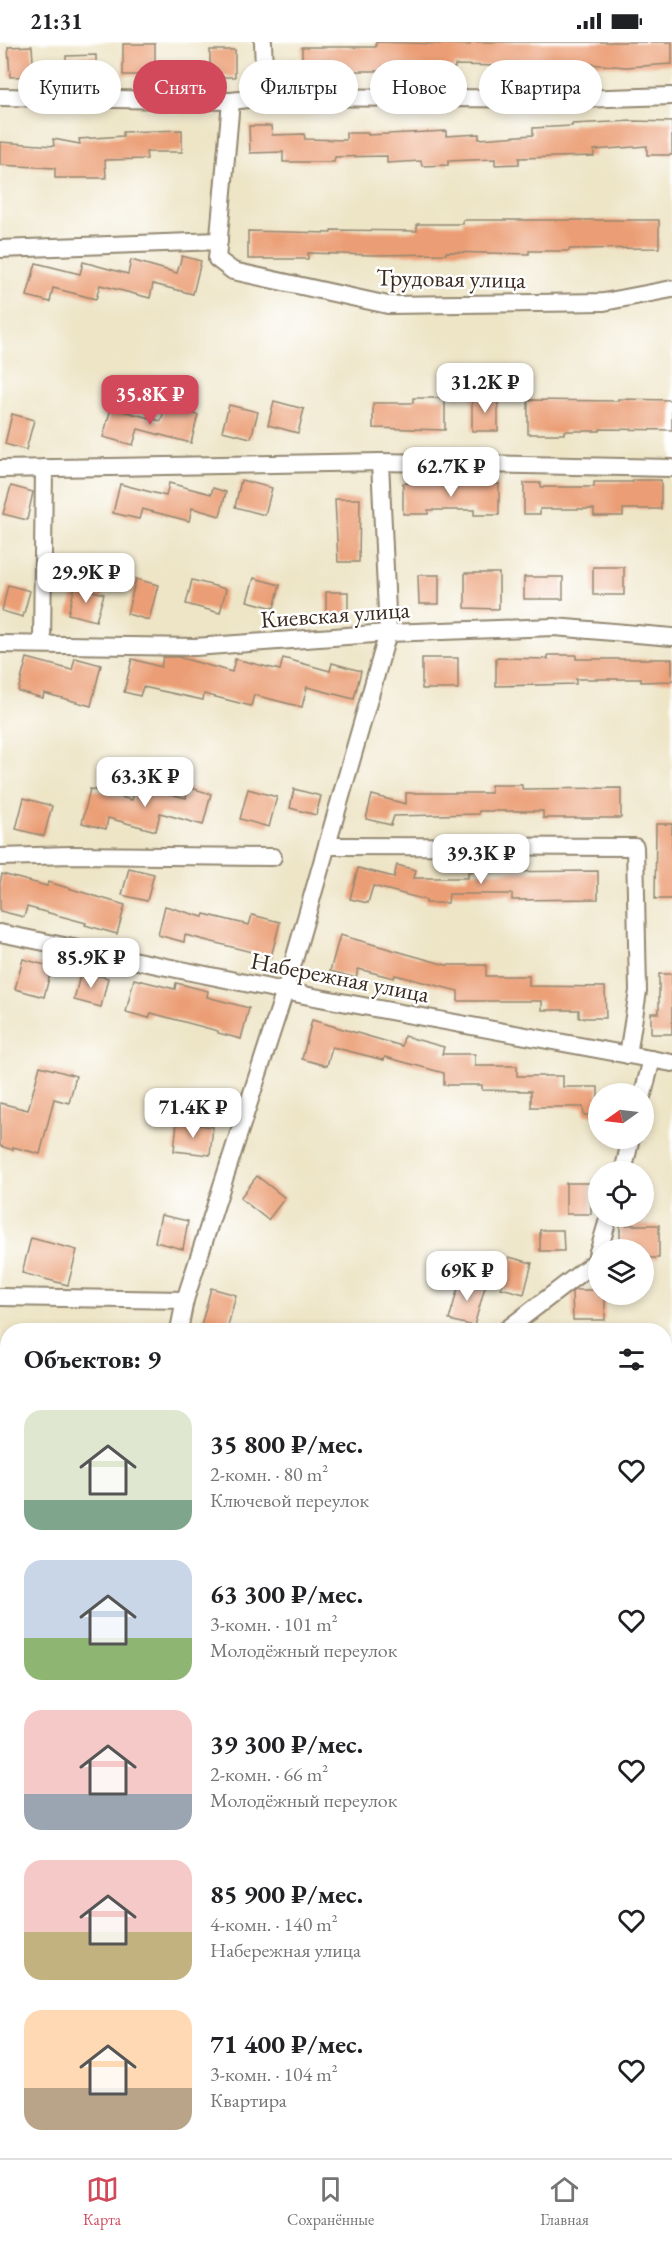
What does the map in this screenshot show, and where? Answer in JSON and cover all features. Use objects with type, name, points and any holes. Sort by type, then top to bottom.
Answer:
[{"type":"street","points":[[263,42],[264,60]]},
{"type":"street","points":[[358,98],[578,99],[672,96]]},
{"type":"street","points":[[0,97],[239,101]]},
{"type":"street","name":"Трудовая улица","points":[[231,102],[218,259],[233,271],[388,305],[604,302],[672,289]]},
{"type":"street","points":[[0,249],[219,241]]},
{"type":"street","points":[[180,1323],[185,1300],[285,991],[388,633],[380,462]]},
{"type":"street","points":[[0,468],[380,462],[672,468]]},
{"type":"street","points":[[42,644],[44,468]]},
{"type":"street","name":"Киевская улица","points":[[0,644],[195,647],[388,633],[554,627],[672,637]]},
{"type":"street","points":[[327,846],[634,847],[638,991],[628,1055]]},
{"type":"street","points":[[0,857],[71,855],[273,857]]},
{"type":"street","name":"Набережная улица","points":[[0,933],[285,991],[672,1063]]},
{"type":"street","points":[[646,1083],[652,1059]]},
{"type":"street","points":[[515,1323],[588,1267]]},
{"type":"street","points":[[0,1297],[185,1300]]},
{"type":"building","points":[[376,42],[470,45],[471,42],[672,42],[672,64],[626,67],[602,65],[602,60],[479,60],[479,66],[467,65],[467,60],[370,60],[370,71],[358,71],[358,60],[302,60],[302,47],[376,47]]},
{"type":"building","points":[[123,44],[155,44],[155,60],[133,60],[133,75],[123,75]]},
{"type":"building","points":[[32,46],[33,60],[18,60],[18,77],[10,77],[8,47]]},
{"type":"building","points":[[210,50],[235,50],[235,77],[227,77],[227,60],[210,60]]},
{"type":"building","points":[[96,55],[96,60],[66,60],[66,56]]},
{"type":"building","points":[[633,121],[672,122],[672,155],[647,155],[647,146],[594,150],[594,156],[519,158],[519,164],[495,165],[495,159],[448,161],[448,165],[422,166],[421,161],[387,163],[387,156],[335,157],[334,162],[283,162],[283,152],[250,153],[249,126],[271,126],[272,135],[304,134],[305,139],[346,140],[346,133],[368,133],[368,135],[446,131],[446,136],[479,134],[479,139],[533,135],[533,128]]},
{"type":"building","points":[[182,130],[182,152],[146,152],[147,159],[105,160],[106,178],[55,178],[55,168],[0,165],[0,142],[54,146],[53,139],[80,144],[79,139],[123,136],[123,132]]},
{"type":"building","points":[[463,220],[659,220],[659,248],[569,249],[569,251],[529,251],[529,254],[308,253],[308,259],[248,259],[248,231],[331,233],[331,230],[417,231],[417,224],[463,224]]},
{"type":"building","points":[[182,256],[201,261],[193,294],[153,284],[150,298],[100,285],[96,299],[53,288],[50,302],[27,296],[36,263],[80,274],[83,262],[128,274],[131,260],[177,273]]},
{"type":"building","points":[[472,397],[498,397],[498,431],[472,431]]},
{"type":"building","points":[[413,398],[445,398],[445,430],[373,428],[373,403],[413,403]]},
{"type":"building","points":[[618,399],[672,400],[672,430],[600,429],[600,431],[564,431],[564,434],[528,434],[528,400],[618,401]]},
{"type":"building","points":[[274,401],[304,409],[298,433],[268,425]]},
{"type":"building","points":[[229,405],[258,412],[251,438],[222,431]]},
{"type":"building","points":[[165,407],[198,415],[191,443],[138,429],[133,445],[103,437],[111,408],[161,421]]},
{"type":"building","points":[[12,414],[34,420],[26,450],[5,444]]},
{"type":"building","points":[[241,480],[272,488],[265,515],[235,507]]},
{"type":"building","points":[[633,480],[661,480],[661,509],[623,509],[623,516],[594,516],[594,509],[540,509],[540,514],[524,514],[524,483],[541,483],[541,487],[594,487],[594,482],[633,482]]},
{"type":"building","points":[[169,483],[211,494],[213,488],[226,492],[220,516],[192,508],[189,521],[142,509],[139,519],[113,513],[120,484],[166,496]]},
{"type":"building","points":[[403,483],[499,484],[499,515],[474,515],[474,510],[428,510],[428,514],[403,514]]},
{"type":"building","points":[[11,486],[33,492],[27,520],[3,514]]},
{"type":"building","points":[[335,499],[360,499],[359,562],[338,562]]},
{"type":"building","points":[[593,567],[624,567],[624,595],[593,595]]},
{"type":"building","points":[[465,573],[499,573],[499,609],[465,608]]},
{"type":"building","points":[[418,575],[439,575],[439,604],[419,604]]},
{"type":"building","points":[[524,577],[563,577],[563,599],[524,599]]},
{"type":"building","points":[[254,578],[280,585],[274,608],[247,601]]},
{"type":"building","points":[[136,579],[158,585],[149,620],[127,614]]},
{"type":"building","points":[[192,580],[226,589],[220,613],[186,604]]},
{"type":"building","points":[[8,585],[30,591],[23,617],[2,611]]},
{"type":"building","points":[[75,586],[104,594],[96,621],[68,614]]},
{"type":"building","points":[[326,592],[348,592],[348,616],[326,616]]},
{"type":"building","points":[[548,655],[576,655],[576,659],[672,659],[672,681],[576,679],[576,684],[496,686],[496,658],[548,659]]},
{"type":"building","points":[[163,657],[178,657],[232,672],[235,659],[280,670],[283,658],[330,671],[332,663],[361,671],[354,699],[307,687],[302,707],[254,695],[251,706],[204,694],[203,700],[143,687],[140,696],[124,692],[132,659],[161,667]]},
{"type":"building","points":[[27,658],[72,670],[75,658],[101,665],[91,706],[44,693],[43,698],[18,691]]},
{"type":"building","points":[[422,658],[458,658],[458,689],[422,689]]},
{"type":"building","points":[[136,785],[186,798],[188,787],[211,794],[203,825],[160,813],[156,831],[108,818],[106,829],[82,823],[90,789],[132,800]]},
{"type":"building","points":[[491,785],[522,785],[522,789],[621,788],[621,818],[543,818],[543,811],[479,811],[479,814],[394,816],[391,825],[366,819],[372,795],[406,804],[406,793],[491,793]]},
{"type":"building","points":[[248,789],[277,797],[269,827],[240,819]]},
{"type":"building","points":[[294,789],[321,796],[316,815],[290,808]]},
{"type":"building","points":[[24,798],[52,806],[44,836],[16,829]]},
{"type":"building","points":[[656,824],[672,824],[672,899],[655,899]]},
{"type":"building","points":[[397,865],[416,870],[414,878],[468,878],[468,872],[598,871],[598,899],[512,900],[512,894],[449,894],[448,903],[426,903],[426,900],[373,886],[368,903],[350,899],[358,868],[394,877]]},
{"type":"building","points":[[129,868],[154,874],[147,901],[122,895]]},
{"type":"building","points":[[2,874],[47,886],[48,882],[125,905],[117,934],[27,907],[24,917],[0,911]]},
{"type":"building","points":[[165,906],[203,917],[204,914],[249,925],[252,915],[280,922],[271,957],[185,935],[184,942],[158,935]]},
{"type":"building","points":[[340,935],[446,965],[486,965],[486,976],[529,976],[529,986],[605,987],[606,1018],[579,1018],[579,1010],[542,1010],[542,1001],[458,1001],[458,991],[395,975],[394,978],[358,969],[356,978],[330,971]]},
{"type":"building","points":[[23,959],[52,967],[44,997],[15,989]]},
{"type":"building","points":[[81,971],[108,978],[101,1007],[74,1000]]},
{"type":"building","points":[[659,974],[672,974],[672,1034],[651,1034],[651,1013],[659,1013]]},
{"type":"building","points":[[134,979],[175,989],[176,983],[208,991],[207,997],[249,1008],[241,1039],[151,1013],[149,1018],[126,1012]]},
{"type":"building","points":[[312,1020],[402,1046],[404,1036],[444,1047],[442,1054],[475,1054],[475,1066],[517,1066],[517,1076],[563,1076],[563,1087],[588,1087],[588,1115],[584,1115],[583,1107],[531,1107],[531,1091],[482,1090],[482,1085],[444,1085],[444,1073],[385,1057],[384,1060],[332,1047],[327,1066],[302,1059]]},
{"type":"building","points":[[40,1066],[76,1076],[69,1103],[54,1099],[40,1154],[0,1146],[0,1103],[28,1110]]},
{"type":"building","points":[[177,1122],[213,1127],[210,1155],[174,1151]]},
{"type":"building","points":[[257,1176],[285,1198],[268,1220],[240,1198]]},
{"type":"building","points":[[566,1183],[588,1183],[588,1214],[566,1214]]},
{"type":"building","points":[[161,1215],[188,1221],[183,1249],[155,1242]]},
{"type":"building","points":[[659,1225],[659,1258],[654,1258],[654,1239],[620,1239],[620,1227]]},
{"type":"building","points":[[540,1230],[563,1230],[564,1251],[540,1251]]},
{"type":"building","points":[[31,1238],[77,1250],[68,1285],[22,1273]]},
{"type":"building","points":[[509,1257],[532,1263],[524,1294],[501,1288]]},
{"type":"building","points":[[461,1277],[486,1283],[475,1323],[449,1320]]},
{"type":"building","points":[[211,1288],[236,1295],[229,1323],[202,1323]]},
{"type":"building","points":[[588,1290],[588,1305],[605,1305],[605,1320],[573,1320],[572,1292]]}]
